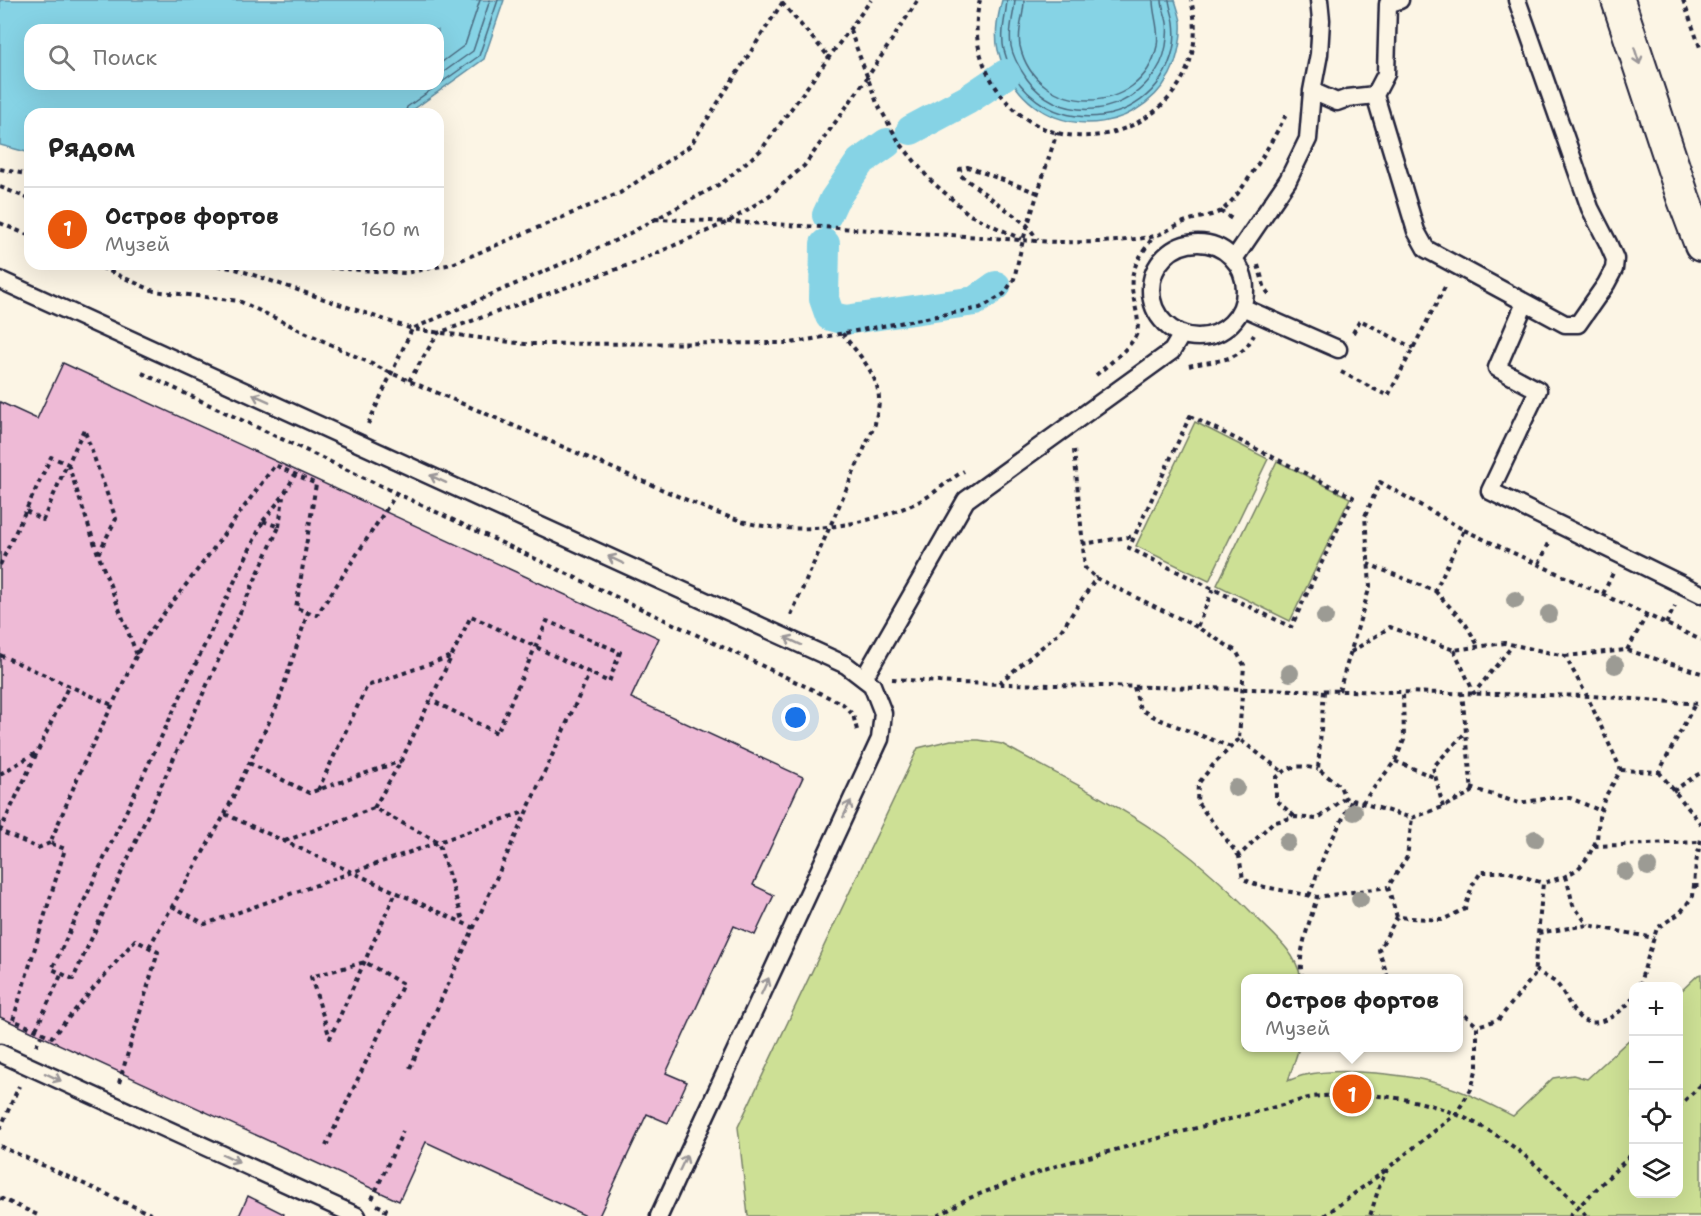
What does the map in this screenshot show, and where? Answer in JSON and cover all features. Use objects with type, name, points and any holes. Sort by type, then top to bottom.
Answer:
[{"type":"street","points":[[1618,0],[1699,238]]},
{"type":"lane","points":[[1234,259],[1288,180],[1308,139],[1312,91],[1319,54],[1321,20],[1319,0]]},
{"type":"lane","points":[[1400,0],[1388,4],[1386,74],[1375,95],[1416,231],[1426,249],[1565,324],[1578,324],[1606,284],[1614,269],[1615,259],[1590,208],[1517,0]]},
{"type":"lane","points":[[1312,91],[1338,102],[1348,98],[1375,95]]},
{"type":"lane","points":[[1191,243],[1207,244],[1221,249],[1234,259],[1240,269],[1245,294],[1242,307],[1234,320],[1224,329],[1210,335],[1196,337],[1182,334],[1168,326],[1158,315],[1152,301],[1151,285],[1155,270],[1164,257],[1176,248],[1191,243]]},
{"type":"lane","points":[[0,280],[846,665],[872,685],[883,713],[880,739],[659,1216]]},
{"type":"lane","points":[[1525,303],[1497,368],[1538,390],[1490,491],[1701,594]]},
{"type":"lane","points":[[1242,307],[1338,349]]},
{"type":"lane","points":[[864,678],[966,500],[1172,351],[1182,334]]},
{"type":"lane","points":[[0,1053],[357,1216]]},
{"type":"path","points":[[359,443],[412,329],[621,238],[722,183],[761,150],[871,0]]},
{"type":"path","points":[[408,381],[438,333],[634,263],[730,221],[771,195],[804,166],[867,78],[918,0]]},
{"type":"path","points":[[980,0],[976,32],[979,52],[986,71],[1009,106],[1025,119],[1044,129],[1084,137],[1125,130],[1162,105],[1176,88],[1187,68],[1193,47],[1195,24],[1191,0]]},
{"type":"path","points":[[1683,0],[1701,50]]},
{"type":"path","points":[[444,266],[620,193],[690,146],[783,2],[829,57]]},
{"type":"path","points":[[850,30],[877,103],[899,142],[929,178],[970,215],[1023,240]]},
{"type":"path","points":[[656,219],[730,221],[1023,240],[1105,243],[1153,237],[1183,222],[1209,216],[1227,207],[1245,183],[1287,114],[1289,102]]},
{"type":"path","points":[[239,270],[412,329],[438,333],[525,344],[791,342],[980,308],[1004,294],[1014,279],[1023,240],[1057,132]]},
{"type":"path","points":[[1038,193],[968,167],[960,168],[960,175],[1028,225],[1039,240]]},
{"type":"path","points":[[0,169],[24,174]]},
{"type":"path","points":[[0,187],[24,197]]},
{"type":"path","points":[[1220,211],[1239,224]]},
{"type":"path","points":[[0,223],[24,233]]},
{"type":"path","points":[[1093,377],[1111,363],[1134,339],[1137,321],[1132,278],[1138,260],[1153,237]]},
{"type":"path","points":[[1333,368],[1388,396],[1456,266]]},
{"type":"path","points":[[107,270],[154,291],[239,301],[391,374],[717,513],[756,525],[799,529],[830,527],[883,516],[921,501],[969,468]]},
{"type":"path","points":[[361,270],[405,273],[421,270]]},
{"type":"path","points":[[1351,336],[1360,320],[1413,348]]},
{"type":"path","points":[[782,636],[875,424],[879,401],[878,385],[868,366],[842,333]]},
{"type":"path","points":[[140,371],[843,704],[853,715],[859,736]]},
{"type":"path","points":[[1190,416],[1353,496],[1291,627],[1213,589],[1129,548],[1190,416]]},
{"type":"path","points":[[26,510],[43,520],[84,429],[116,519],[98,554]]},
{"type":"path","points":[[1074,447],[1085,568],[1096,578],[1197,627],[1236,651],[1244,665],[1239,739],[1198,784],[1197,802],[1239,856],[1243,879],[1260,886],[1317,897],[1388,887]]},
{"type":"path","points":[[0,565],[51,457],[68,464],[98,554],[137,655]]},
{"type":"path","points":[[50,843],[83,765],[145,638],[275,465],[316,484],[296,608],[317,615],[397,493]]},
{"type":"path","points":[[283,496],[279,526],[74,979],[52,969],[263,521],[283,496],[295,475]]},
{"type":"path","points":[[1339,691],[1370,586],[1365,516],[1380,482],[1464,530],[1701,640]]},
{"type":"path","points":[[263,521],[279,526]]},
{"type":"path","points":[[1435,591],[1464,530]]},
{"type":"path","points":[[1082,544],[1135,536]]},
{"type":"path","points":[[1368,564],[1435,591],[1465,623],[1479,647]]},
{"type":"path","points":[[999,684],[1060,632],[1096,578]]},
{"type":"path","points":[[1197,627],[1213,589]]},
{"type":"path","points":[[149,947],[225,814],[278,703],[308,612]]},
{"type":"path","points":[[1627,650],[1647,615]]},
{"type":"path","points":[[284,841],[374,808],[401,761],[471,616],[536,646],[609,681],[620,652],[547,621],[536,646],[497,733],[431,700]]},
{"type":"path","points":[[1351,652],[1390,627],[1454,650],[1505,644],[1565,656],[1627,650],[1701,673]]},
{"type":"path","points":[[1474,693],[1514,645]]},
{"type":"path","points":[[1454,650],[1474,693]]},
{"type":"path","points":[[0,656],[112,705]]},
{"type":"path","points":[[318,790],[367,686],[452,656]]},
{"type":"path","points":[[1565,656],[1587,696],[1621,770]]},
{"type":"path","points":[[410,1068],[590,672]]},
{"type":"path","points":[[864,678],[955,683],[1587,696],[1701,704]]},
{"type":"path","points":[[69,685],[0,831],[38,848],[50,843],[65,849],[14,1020],[52,1037],[135,940],[158,952],[118,1087]]},
{"type":"path","points":[[1134,687],[1140,709],[1158,719],[1231,747]]},
{"type":"path","points":[[1318,768],[1324,691]]},
{"type":"path","points":[[1362,803],[1395,761],[1404,740],[1403,692]]},
{"type":"path","points":[[1345,798],[1412,818],[1443,807],[1472,792],[1462,693]]},
{"type":"path","points":[[1659,772],[1695,704]]},
{"type":"path","points":[[1443,807],[1433,767],[1466,732]]},
{"type":"path","points":[[1239,739],[1283,772]]},
{"type":"path","points":[[0,774],[37,752]]},
{"type":"path","points":[[249,763],[309,793],[401,761]]},
{"type":"path","points":[[1395,761],[1436,778]]},
{"type":"path","points":[[1295,817],[1276,800],[1276,778],[1286,768],[1300,766],[1318,768],[1340,786],[1345,798]]},
{"type":"path","points":[[1621,770],[1659,772]]},
{"type":"path","points":[[1397,917],[1442,920],[1465,909],[1472,886],[1481,872],[1509,872],[1543,883],[1566,876],[1578,869],[1588,857],[1597,839],[1605,796],[1621,770]]},
{"type":"path","points":[[1659,772],[1672,791],[1701,824]]},
{"type":"path","points":[[1672,791],[1701,773]]},
{"type":"path","points":[[1471,788],[1520,803],[1549,798],[1570,798],[1601,811]]},
{"type":"path","points":[[1239,856],[1272,823],[1295,817],[1317,819],[1345,798]]},
{"type":"path","points":[[1309,896],[1325,853],[1353,800]]},
{"type":"path","points":[[374,808],[438,842],[464,923]]},
{"type":"path","points":[[172,906],[205,924],[527,811]]},
{"type":"path","points":[[225,814],[474,928]]},
{"type":"path","points":[[1387,974],[1379,950],[1397,917],[1388,887],[1407,857],[1412,818]]},
{"type":"path","points":[[1593,846],[1701,840],[1693,896],[1680,913],[1657,928],[1641,982]]},
{"type":"path","points":[[1566,876],[1573,905],[1588,925]]},
{"type":"path","points":[[1477,1026],[1498,1020],[1534,976],[1543,883]]},
{"type":"path","points":[[1694,886],[1701,886]]},
{"type":"path","points":[[326,1146],[403,984],[365,962],[311,977],[330,1038],[365,962],[396,892]]},
{"type":"path","points":[[1301,974],[1301,953],[1317,897]]},
{"type":"path","points":[[1538,933],[1588,925],[1654,938]]},
{"type":"path","points":[[1535,970],[1557,983],[1573,1011],[1581,1020],[1588,1022],[1607,1020],[1629,1002]]},
{"type":"path","points":[[36,1029],[62,973]]},
{"type":"path","points":[[1324,1216],[1456,1114],[1471,1089],[1477,1067],[1477,1026],[1463,1013]]},
{"type":"path","points":[[1683,1102],[1701,1085]]},
{"type":"path","points":[[938,1216],[967,1199],[1059,1166],[1312,1098],[1342,1094],[1407,1100],[1437,1107],[1475,1122],[1501,1137],[1541,1169],[1579,1206],[1586,1216]]},
{"type":"path","points":[[370,1202],[403,1131]]},
{"type":"path","points":[[0,1146],[155,1216]]},
{"type":"path","points":[[1569,1216],[1629,1157]]},
{"type":"path","points":[[1370,1216],[1388,1168]]},
{"type":"path","points":[[0,1198],[40,1216]]},
{"type":"green space","points":[[1195,422],[1268,459],[1209,581],[1136,546]]},
{"type":"green space","points":[[1277,461],[1350,498],[1290,621],[1217,585]]},
{"type":"green space","points":[[951,740],[979,740],[1002,744],[1120,809],[1172,842],[1198,863],[1272,933],[1290,953],[1300,974],[1241,974],[1241,1052],[1298,1052],[1288,1081],[1305,1075],[1337,1072],[1395,1075],[1455,1089],[1513,1116],[1553,1078],[1573,1075],[1587,1079],[1629,1040],[1629,1198],[1683,1198],[1683,989],[1701,974],[1701,1216],[748,1216],[738,1127],[918,748]]},
{"type":"water","points":[[0,0],[504,0],[484,59],[444,88],[444,24],[24,24],[24,90],[441,90],[415,108],[24,108],[24,151],[0,145]]},
{"type":"water","points":[[1002,0],[1175,0],[1181,27],[1175,63],[1163,86],[1146,103],[1125,115],[1102,122],[1079,123],[1055,117],[1034,105],[1016,87],[1003,65],[996,37]]},
{"type":"building","points":[[63,363],[659,638],[631,698],[803,777],[753,885],[774,895],[755,935],[734,926],[666,1073],[687,1082],[668,1123],[647,1114],[599,1216],[586,1216],[426,1142],[399,1201],[0,1017],[0,402],[37,419]]},
{"type":"building","points":[[248,1196],[284,1214],[283,1216],[239,1216]]},
{"type":"waterway","points":[[911,130],[967,100],[1006,74]]},
{"type":"waterway","points":[[827,215],[834,200],[860,162],[887,143]]},
{"type":"waterway","points":[[825,244],[824,299],[830,316],[845,320],[975,301],[996,286]]},
{"type":"place","name":"Остров фортов","points":[[1352,1094]]}]
